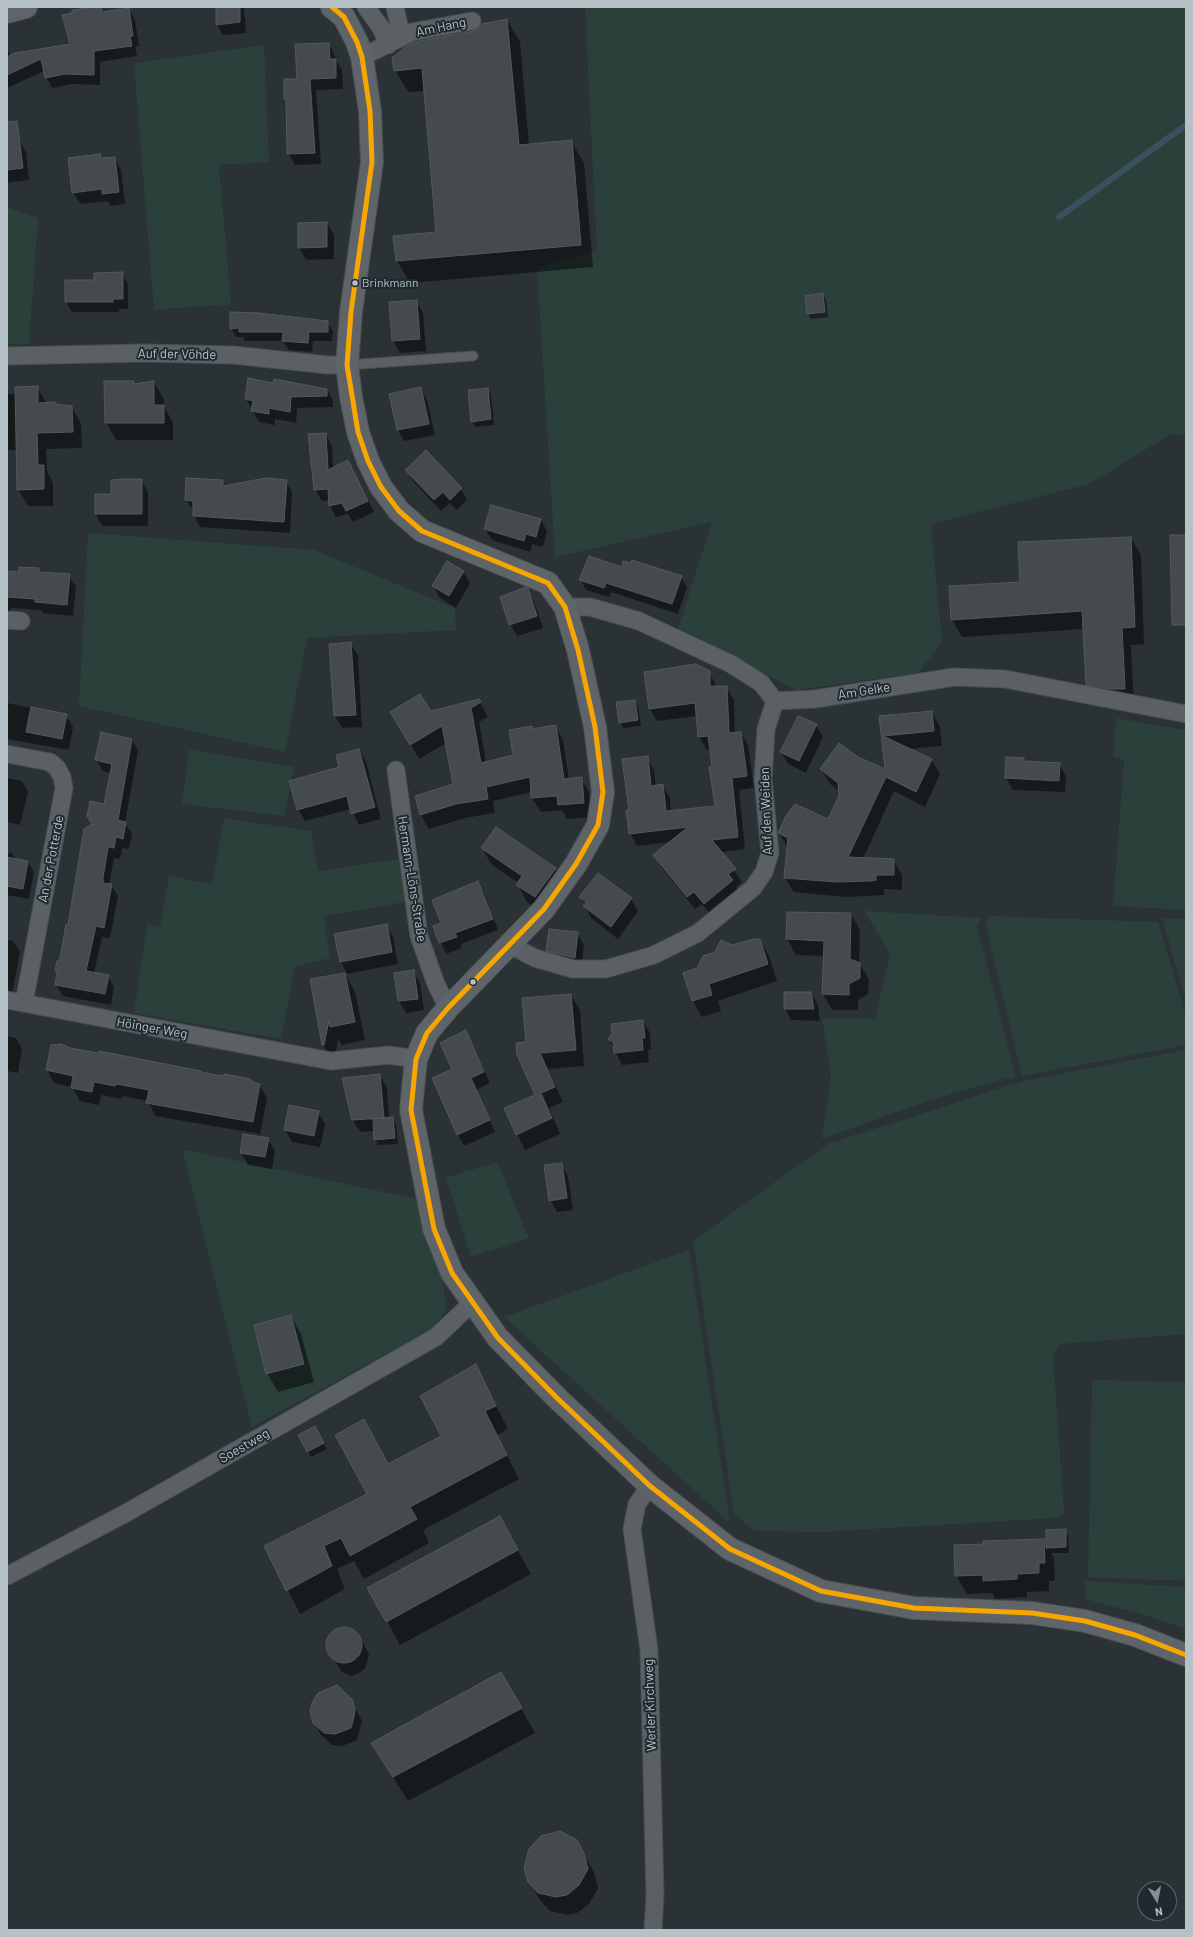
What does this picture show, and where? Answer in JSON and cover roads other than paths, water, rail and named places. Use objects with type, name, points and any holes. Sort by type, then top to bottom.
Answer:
[{"type":"street","points":[[7,12],[26,7]]},
{"type":"street","points":[[332,7],[344,18],[352,30],[362,57],[370,111],[372,162],[350,312],[347,365],[350,397],[358,432],[368,461],[381,487],[399,512],[422,531],[452,545],[516,568],[548,583],[565,607],[578,650],[595,727],[603,792],[598,825],[576,864],[544,909],[448,1008],[427,1034],[416,1059],[411,1110],[434,1229],[452,1273],[498,1338],[556,1397],[650,1486],[730,1549],[821,1591],[914,1608],[1032,1613],[1084,1621],[1135,1635],[1186,1655]]},
{"type":"street","points":[[366,7],[381,28],[388,45]]},
{"type":"street","name":"Am Hang","points":[[388,45],[398,25],[395,7]]},
{"type":"street","name":"Am Hang","points":[[362,57],[412,32],[472,21]]},
{"type":"street","name":"Auf der Vöhde","points":[[7,356],[144,354],[233,355],[328,365],[347,365]]},
{"type":"street","points":[[565,607],[590,606],[639,621],[731,664],[761,683],[775,701]]},
{"type":"street","name":"Am Gelke","points":[[775,701],[815,699],[954,677],[1005,679],[1186,714]]},
{"type":"street","name":"Auf den Weiden","points":[[510,945],[535,958],[573,969],[606,969],[654,955],[698,933],[753,888],[764,872],[770,853],[763,779],[766,729],[775,701]]},
{"type":"street","name":"An der Potterde","points":[[7,754],[50,762],[57,768],[62,777],[64,788],[24,1003]]},
{"type":"street","name":"Hermann-Löns-Straße","points":[[396,770],[419,936],[436,984],[448,1008]]},
{"type":"street","name":"Höinger Weg","points":[[7,1000],[331,1061],[389,1055],[416,1059]]},
{"type":"street","name":"Soestweg","points":[[7,1576],[126,1513],[436,1338],[472,1303]]},
{"type":"street","name":"Werler Kirchweg","points":[[650,1486],[637,1504],[632,1529],[648,1650],[656,1895],[653,1930]]},
{"type":"lane","points":[[347,365],[473,356]]},
{"type":"waterway","points":[[1059,217],[1186,125]]},
{"type":"place","name":"Brinkmann","points":[[355,283]]}]
